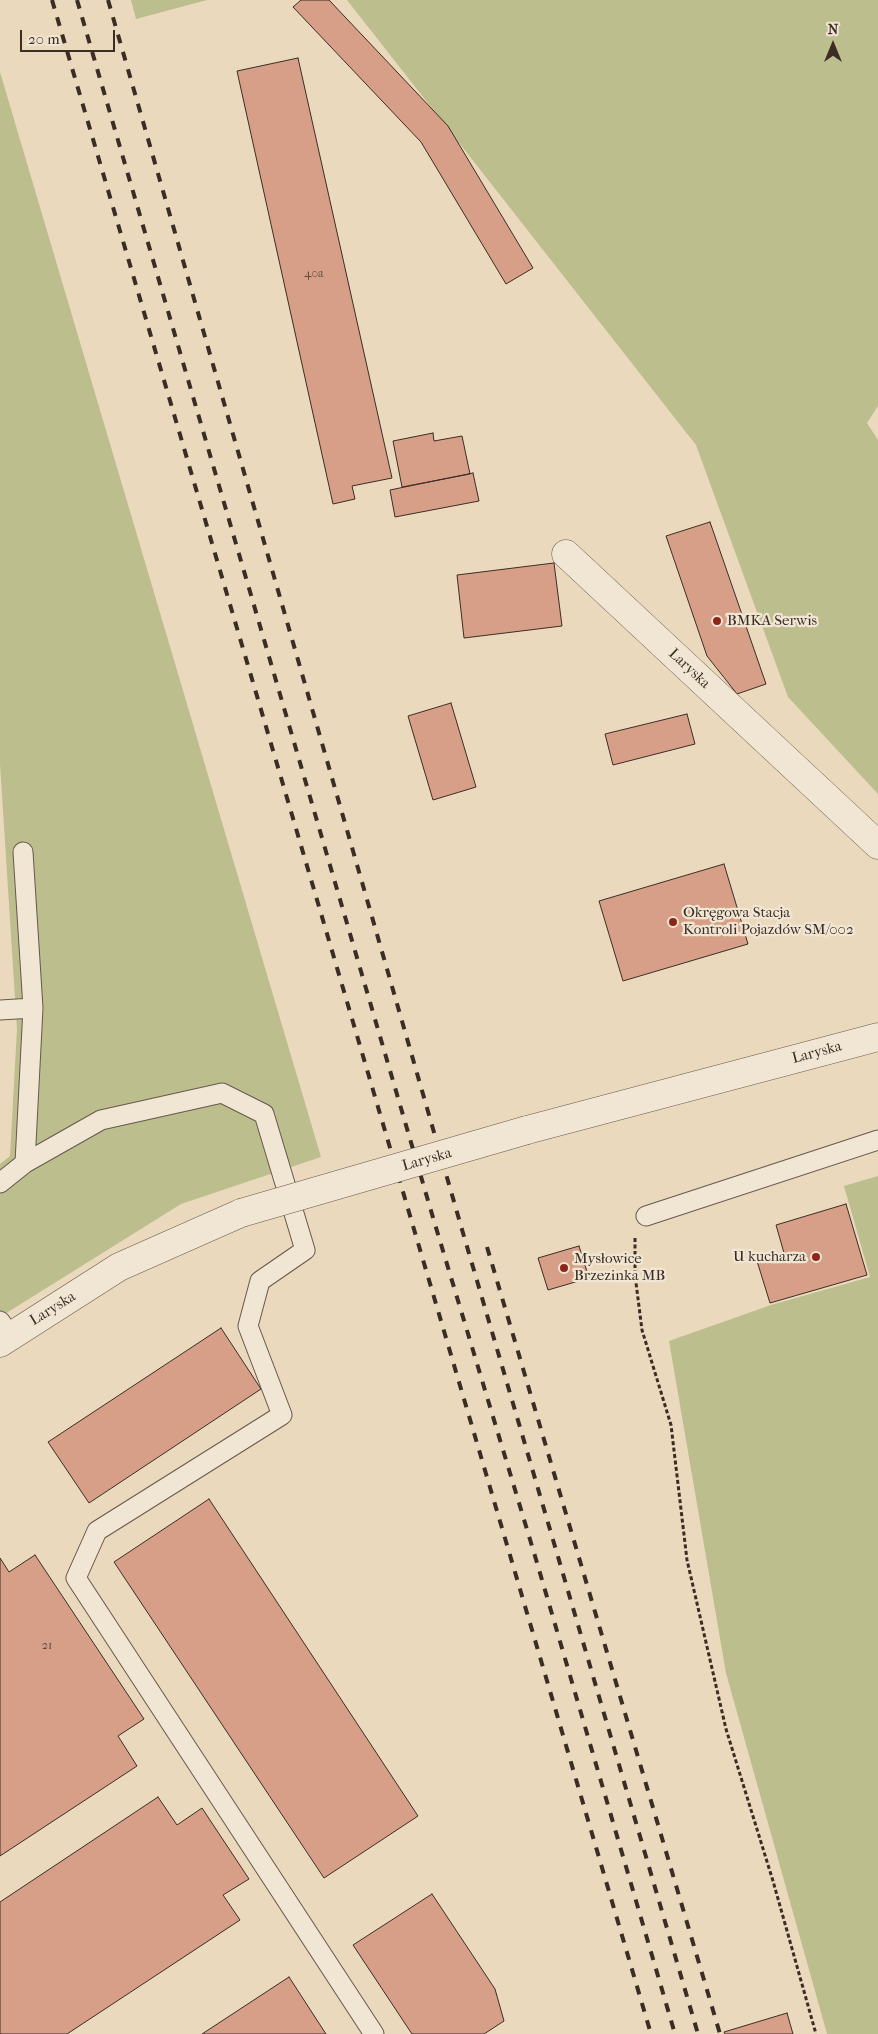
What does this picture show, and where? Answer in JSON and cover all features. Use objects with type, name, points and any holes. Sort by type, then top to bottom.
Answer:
[{"type":"street","name":"Laryska","points":[[566,554],[878,845]]},
{"type":"street","name":"Laryska","points":[[3,1333],[119,1268],[241,1214],[527,1130],[878,1037]]},
{"type":"lane","points":[[22,852],[33,1008],[25,1163]]},
{"type":"lane","points":[[0,1010],[33,1008]]},
{"type":"lane","points":[[0,1183],[25,1163],[101,1120],[222,1093],[264,1114],[305,1250],[260,1281],[248,1326],[282,1415],[97,1530],[76,1578],[374,2034]]},
{"type":"lane","points":[[646,1216],[878,1140]]},
{"type":"path","points":[[646,1216],[635,1237],[635,1275],[642,1330],[672,1425],[688,1560],[726,1728],[773,1881],[816,2034]]},
{"type":"green space","points":[[131,0],[207,0],[136,19]]},
{"type":"green space","points":[[347,0],[878,0],[878,406],[867,423],[878,440],[878,794],[788,697],[696,445]]},
{"type":"green space","points":[[0,72],[321,1157],[181,1204],[0,1317],[0,1164],[10,1156],[17,1029],[0,764]]},
{"type":"green space","points":[[878,1176],[878,2034],[827,2034],[726,1673],[669,1341],[771,1305],[870,1277],[844,1186]]},
{"type":"building","points":[[301,0],[329,0],[448,126],[533,268],[506,284],[421,142],[293,7]]},
{"type":"building","points":[[298,58],[392,478],[352,486],[355,499],[333,504],[237,71]]},
{"type":"building","points":[[433,433],[434,441],[462,436],[470,474],[402,487],[393,441]]},
{"type":"building","points":[[473,473],[479,501],[395,517],[390,490]]},
{"type":"building","points":[[710,522],[766,684],[737,694],[707,656],[666,536]]},
{"type":"building","points":[[554,563],[562,626],[464,638],[457,575]]},
{"type":"building","points":[[451,703],[476,787],[433,800],[408,716]]},
{"type":"building","points":[[687,714],[695,744],[613,765],[605,734]]},
{"type":"building","name":"Okręgowa Stacja Kontroli Pojazdów SM/002","points":[[724,864],[748,944],[623,981],[599,901]]},
{"type":"building","name":"U kucharza","points":[[846,1204],[867,1275],[770,1303],[757,1261],[784,1253],[776,1225]]},
{"type":"building","name":"Mysłowice Brzezinka MB","points":[[579,1246],[589,1278],[548,1290],[538,1258]]},
{"type":"building","points":[[221,1328],[261,1389],[89,1503],[48,1442]]},
{"type":"building","points":[[209,1499],[418,1816],[324,1878],[114,1562]]},
{"type":"building","points":[[35,1555],[144,1719],[118,1736],[137,1766],[0,1856],[0,1558],[9,1572]]},
{"type":"building","points":[[158,1797],[177,1825],[202,1808],[249,1879],[223,1895],[240,1920],[67,2034],[0,2034],[0,1902]]},
{"type":"building","points":[[432,1894],[495,1989],[504,2021],[484,2034],[412,2034],[353,1945]]},
{"type":"building","points":[[289,1977],[326,2034],[202,2034]]},
{"type":"building","points":[[787,2013],[793,2034],[725,2034],[724,2032]]},
{"type":"railway","points":[[52,0],[651,2034]]},
{"type":"railway","points":[[77,0],[434,1221],[535,1556],[675,2034]]},
{"type":"railway","points":[[108,0],[463,1233],[698,2034]]},
{"type":"railway","points":[[487,1247],[720,2034]]},
{"type":"place","name":"BMKA Serwis","points":[[717,621]]},
{"type":"place","name":"Okręgowa Stacja Kontroli Pojazdów SM/002","points":[[673,922]]},
{"type":"place","name":"U kucharza","points":[[816,1257]]},
{"type":"place","name":"Mysłowice Brzezinka MB","points":[[564,1268]]}]
